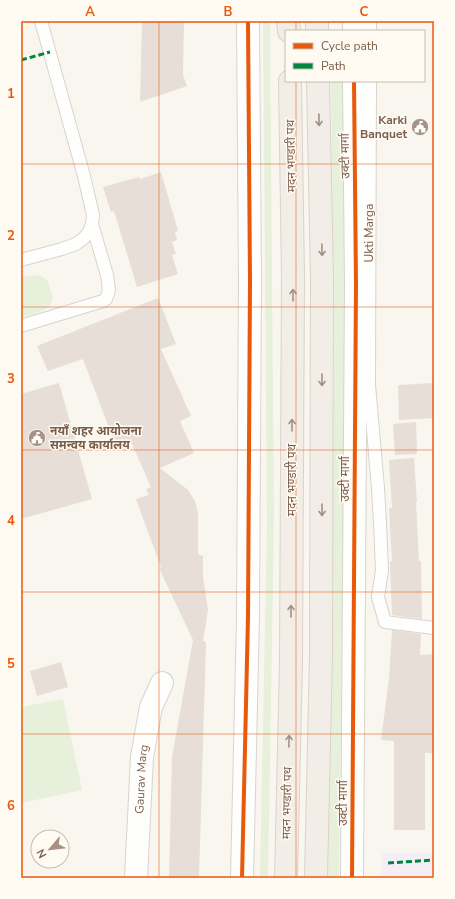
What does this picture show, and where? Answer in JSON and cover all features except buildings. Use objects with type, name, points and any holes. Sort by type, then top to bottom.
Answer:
[{"type":"highway","name":"मदन भण्डारी पथ","points":[[286,878],[291,662],[294,276],[290,82]]},
{"type":"highway","points":[[316,878],[321,630],[322,278],[318,82]]},
{"type":"street","points":[[242,878],[248,570],[250,281],[248,21]]},
{"type":"street","name":"उक्टी मार्गा","points":[[352,878],[356,285],[354,82]]},
{"type":"street","name":"Gaurav Marg","points":[[136,878],[142,757],[151,707],[162,683]]},
{"type":"lane","points":[[21,260],[76,244],[89,232],[93,215],[84,176],[41,21]]},
{"type":"lane","name":"Ukti Marga","points":[[370,82],[369,385],[378,480],[382,570],[378,597],[385,622],[434,628]]},
{"type":"lane","points":[[21,326],[106,299],[109,290],[107,275],[92,224]]},
{"type":"shaded area","points":[[382,853],[434,853],[434,878],[381,878]]},
{"type":"green space","points":[[263,21],[270,21],[274,523],[268,878],[260,878],[267,524]]},
{"type":"green space","points":[[331,82],[343,82],[346,323],[339,878],[328,878],[334,322]]},
{"type":"green space","points":[[35,275],[43,277],[47,280],[52,295],[52,301],[46,309],[21,318],[21,277]]},
{"type":"green space","points":[[63,699],[82,790],[21,803],[21,707]]},
{"type":"marked path","points":[[21,60],[50,52]]},
{"type":"marked path","points":[[388,863],[434,860]]},
{"type":"cycle path","points":[[242,878],[248,617],[250,281],[248,21]]},
{"type":"cycle path","points":[[352,878],[356,285],[354,82]]},
{"type":"place","name":"Karki Banquet","points":[[420,127]]},
{"type":"place","name":"नयाँ शहर आयोजना समन्वय कार्यालय","points":[[37,438]]}]
